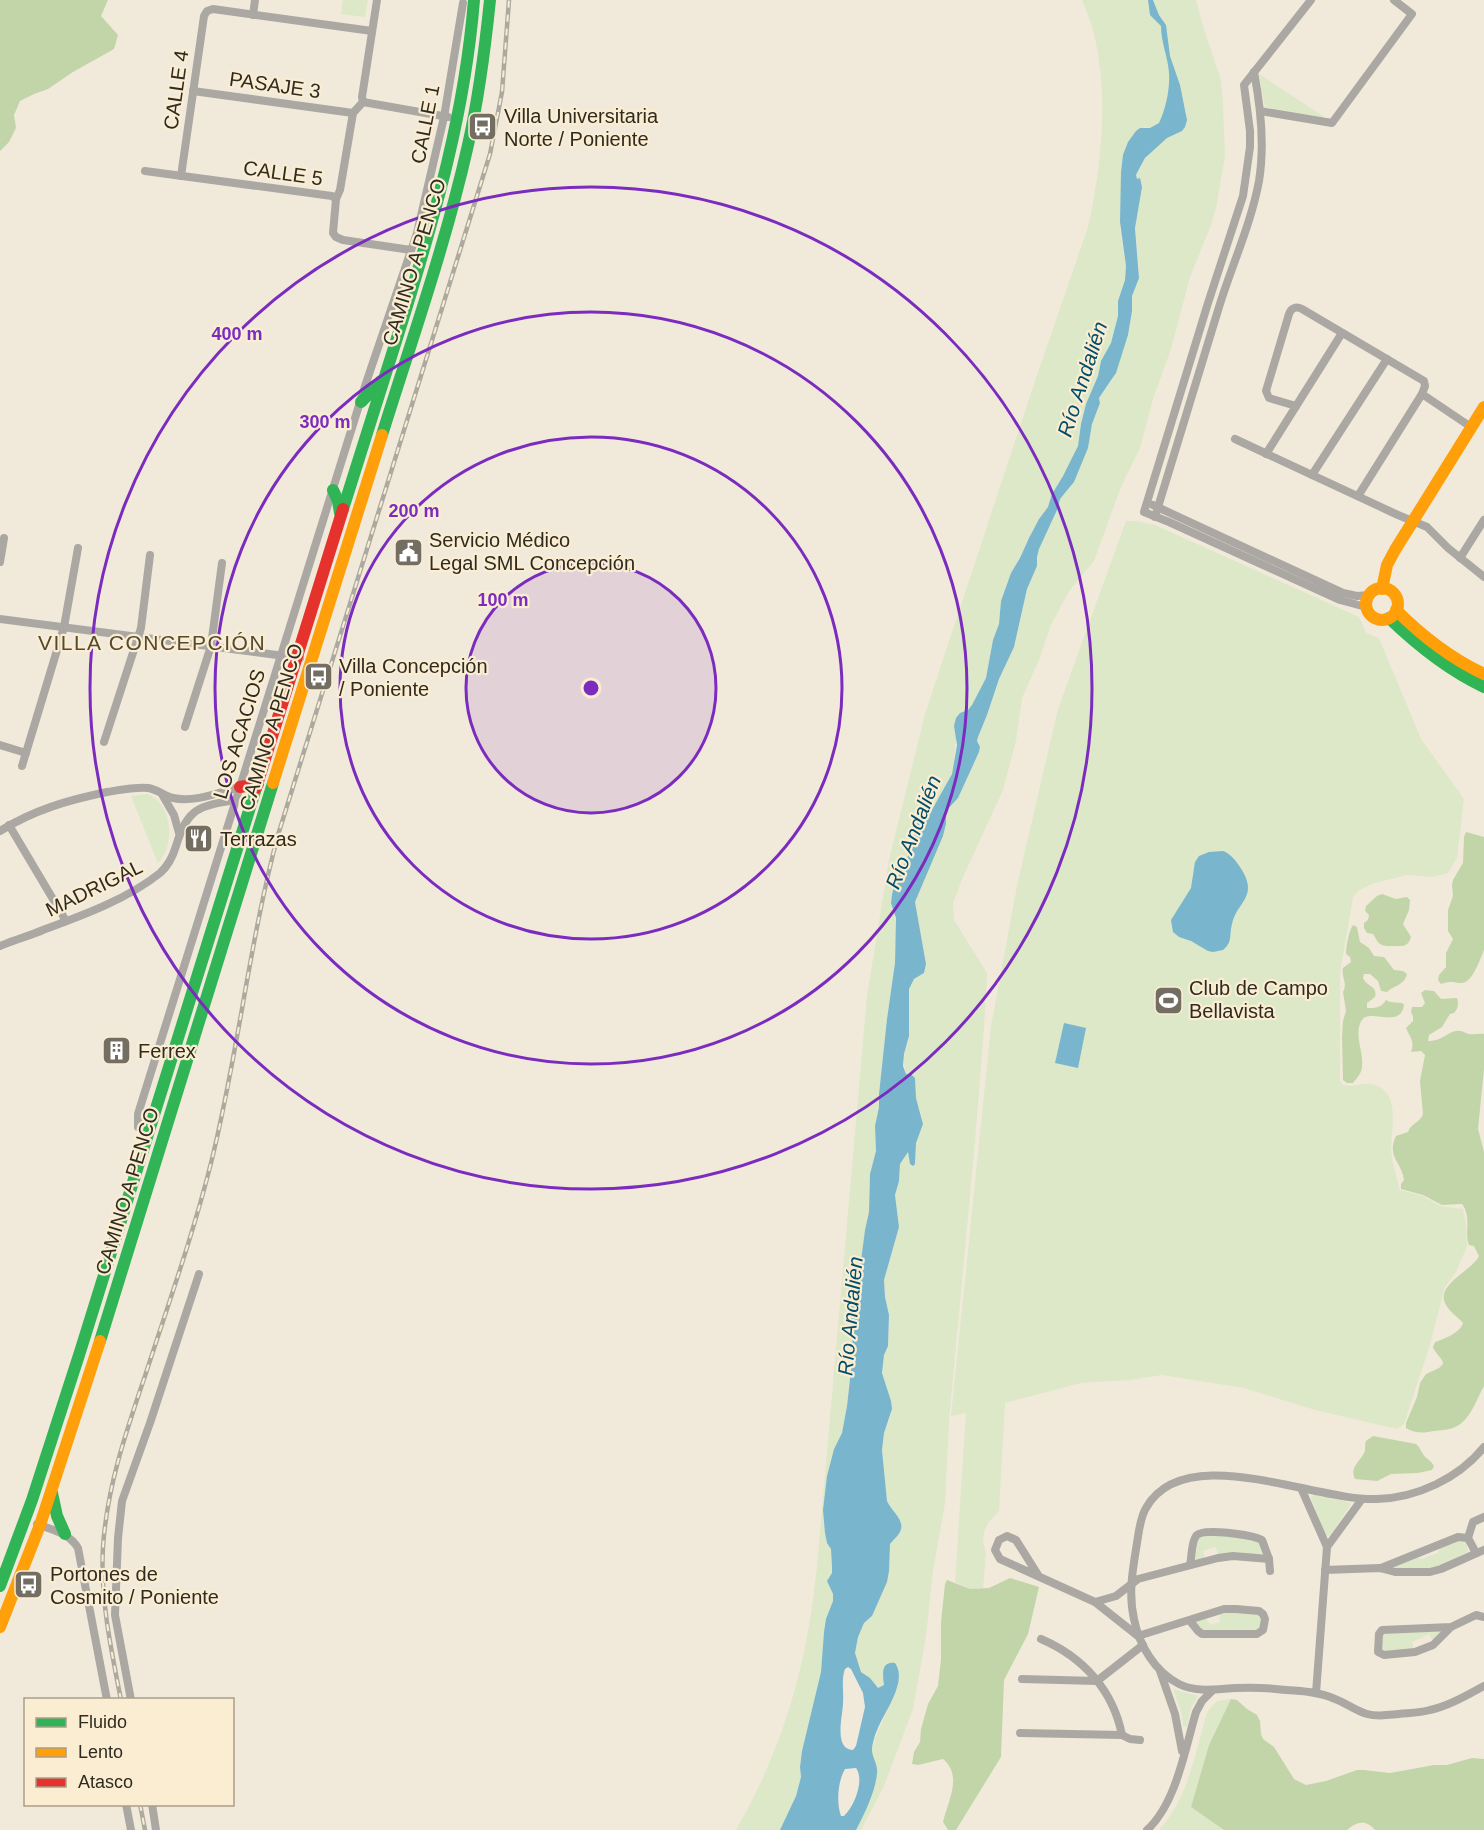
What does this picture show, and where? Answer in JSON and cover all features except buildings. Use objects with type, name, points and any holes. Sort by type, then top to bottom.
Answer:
[{"type":"main road","name":"CAMINO A PENCO","points":[[0,1627],[52,1490],[446,229],[462,170],[482,72],[490,0]]},
{"type":"main road","name":"CAMINO A PENCO","points":[[0,1586],[25,1520],[147,1141],[437,206],[458,119],[466,69],[469,2]]},
{"type":"main road","points":[[361,402],[384,376]]},
{"type":"main road","points":[[1382,589],[1389,560],[1484,407]]},
{"type":"main road","points":[[333,490],[338,501],[340,519]]},
{"type":"main road","points":[[1382,589],[1395,596],[1397,603],[1392,614],[1381,620],[1370,615],[1366,601],[1375,590],[1382,589]]},
{"type":"main road","points":[[1392,614],[1458,661],[1484,674]]},
{"type":"main road","points":[[1392,614],[1440,663],[1484,687]]},
{"type":"main road","points":[[240,788],[258,784]]},
{"type":"main road","points":[[138,1127],[147,1141]]},
{"type":"main road","points":[[52,1490],[57,1516],[65,1534]]},
{"type":"street","points":[[255,0],[253,15],[372,31]]},
{"type":"street","points":[[363,102],[377,0]]},
{"type":"street","points":[[1311,0],[1244,85],[1250,147],[1243,195],[1144,512],[1340,600],[1366,607]]},
{"type":"street","points":[[1260,111],[1332,123],[1412,14],[1394,0]]},
{"type":"street","name":"CALLE 1","points":[[411,250],[427,195],[469,2]]},
{"type":"street","name":"CALLE 4","points":[[181,176],[204,16],[207,11],[213,9],[253,15]]},
{"type":"street","points":[[1155,517],[1222,295],[1255,196],[1262,149],[1260,111],[1254,72]]},
{"type":"street","name":"PASAJE 3","points":[[193,91],[353,113]]},
{"type":"street","points":[[363,102],[472,122]]},
{"type":"street","points":[[336,199],[340,190],[353,113],[363,102]]},
{"type":"street","name":"CALLE 5","points":[[144,171],[332,196],[336,199],[332,230],[338,239],[411,250]]},
{"type":"street","name":"LOS ACACIOS","points":[[138,1127],[138,1114],[281,654],[411,250]]},
{"type":"street","points":[[1296,406],[1269,398],[1266,393],[1290,312],[1294,308],[1299,308],[1422,380],[1425,386],[1422,394],[1358,496]]},
{"type":"street","points":[[1266,454],[1342,333]]},
{"type":"street","points":[[1312,475],[1387,359]]},
{"type":"street","points":[[1422,394],[1471,427]]},
{"type":"street","points":[[1235,439],[1413,520],[1433,532],[1448,548],[1484,577]]},
{"type":"street","points":[[1147,503],[1343,592],[1357,596],[1370,595]]},
{"type":"street","points":[[1460,558],[1484,520]]},
{"type":"street","points":[[0,562],[3,538]]},
{"type":"street","points":[[22,766],[64,627],[78,548]]},
{"type":"street","points":[[104,742],[139,636],[150,555]]},
{"type":"street","points":[[185,727],[211,646],[222,563]]},
{"type":"street","points":[[0,619],[281,654],[312,660]]},
{"type":"street","points":[[0,745],[26,753]]},
{"type":"street","points":[[0,831],[46,807],[95,795],[151,788],[173,799],[190,799],[240,788]]},
{"type":"street","points":[[162,794],[174,815],[179,834]]},
{"type":"street","name":"MADRIGAL","points":[[0,946],[105,905],[160,873],[172,856],[186,820],[197,810],[236,800]]},
{"type":"street","points":[[9,825],[66,921]]},
{"type":"street","points":[[131,1698],[115,1615],[122,1501],[199,1274]]},
{"type":"street","points":[[1484,1448],[1462,1469],[1432,1485],[1396,1497],[1379,1499],[1362,1499],[1225,1476],[1194,1476],[1174,1482],[1155,1496],[1144,1513],[1131,1584],[1132,1612],[1138,1636],[1159,1668],[1173,1681],[1187,1688],[1200,1690],[1259,1688],[1316,1693],[1368,1714],[1382,1715],[1436,1709],[1484,1686]]},
{"type":"street","points":[[1301,1488],[1327,1547],[1316,1693]]},
{"type":"street","points":[[1327,1547],[1362,1499]]},
{"type":"street","points":[[1468,1538],[1473,1522],[1484,1517]]},
{"type":"street","points":[[25,1520],[65,1534],[73,1540],[80,1553],[107,1698]]},
{"type":"street","points":[[1190,1565],[1195,1538],[1198,1534],[1203,1532],[1237,1534],[1260,1539],[1265,1544],[1270,1571]]},
{"type":"street","points":[[1038,1575],[1016,1540],[1007,1536],[999,1540],[995,1550],[1000,1559],[1095,1602],[1138,1636]]},
{"type":"street","points":[[1325,1570],[1380,1568],[1400,1572],[1434,1571],[1480,1551],[1468,1538],[1458,1537],[1380,1568]]},
{"type":"street","points":[[1095,1602],[1116,1596],[1131,1584],[1144,1578],[1190,1565],[1228,1556],[1269,1559]]},
{"type":"street","points":[[1138,1636],[1230,1609],[1259,1611],[1265,1619],[1263,1630],[1257,1634],[1202,1634],[1190,1621]]},
{"type":"street","points":[[1451,1627],[1382,1630],[1379,1634],[1378,1652],[1384,1655],[1415,1652],[1433,1644],[1451,1627],[1476,1616],[1484,1617]]},
{"type":"street","points":[[1041,1639],[1070,1655],[1097,1681],[1114,1708],[1122,1735]]},
{"type":"street","points":[[1022,1680],[1097,1681],[1143,1645]]},
{"type":"street","points":[[1159,1668],[1175,1714],[1183,1755]]},
{"type":"street","points":[[1147,1830],[1167,1802],[1198,1707],[1213,1690]]},
{"type":"street","points":[[1020,1733],[1122,1735],[1140,1740]]},
{"type":"street","points":[[126,1806],[131,1830]]},
{"type":"street","points":[[152,1806],[156,1830]]},
{"type":"green space","points":[[0,0],[108,0],[101,16],[118,35],[114,49],[48,89],[20,101],[14,115],[16,128],[9,142],[0,151]]},
{"type":"green space","points":[[343,0],[368,0],[365,17],[341,14]]},
{"type":"green space","points":[[1082,0],[1148,0],[1150,15],[1161,26],[1170,75],[1168,96],[1159,123],[1150,128],[1145,127],[1128,142],[1122,163],[1120,228],[1126,266],[1125,280],[1118,301],[1118,316],[1111,343],[1101,361],[1098,376],[1086,404],[1078,446],[1052,494],[1048,507],[1039,519],[1011,573],[1001,601],[999,624],[993,640],[986,678],[972,705],[964,711],[956,739],[953,769],[949,782],[933,808],[919,815],[908,856],[891,903],[896,925],[895,963],[875,1126],[876,1151],[870,1174],[869,1212],[859,1276],[850,1303],[853,1353],[847,1406],[842,1433],[834,1449],[827,1476],[825,1533],[831,1549],[832,1573],[827,1581],[833,1594],[833,1601],[824,1632],[821,1672],[802,1751],[801,1777],[796,1796],[780,1830],[736,1830],[781,1735],[800,1670],[813,1602],[867,996],[889,860],[925,714],[1088,227],[1093,203],[1102,129],[1101,79],[1093,30]]},
{"type":"green space","points":[[1153,0],[1196,0],[1221,80],[1225,156],[1216,208],[1190,277],[1171,349],[1153,399],[1140,448],[1121,487],[1094,561],[1069,591],[1051,625],[1022,698],[1016,741],[1003,790],[953,903],[954,920],[987,973],[975,1142],[949,1421],[945,1503],[913,1709],[884,1786],[861,1830],[856,1830],[875,1783],[872,1751],[875,1738],[897,1689],[899,1674],[878,1689],[870,1678],[861,1672],[855,1653],[864,1623],[872,1616],[887,1582],[890,1544],[894,1538],[899,1518],[887,1501],[882,1450],[884,1433],[890,1417],[891,1401],[882,1373],[884,1355],[888,1346],[889,1315],[884,1280],[899,1227],[895,1195],[900,1164],[908,1151],[910,1164],[915,1164],[916,1143],[922,1117],[916,1098],[915,1078],[906,1074],[904,1066],[909,1034],[907,1000],[910,984],[924,973],[926,964],[915,902],[943,836],[946,811],[958,798],[979,752],[978,737],[999,679],[1014,647],[1027,589],[1037,566],[1039,549],[1060,499],[1075,479],[1088,448],[1092,424],[1100,403],[1099,398],[1113,379],[1128,335],[1132,296],[1139,273],[1135,222],[1140,195],[1136,175],[1150,153],[1167,138],[1185,127],[1186,111],[1182,104],[1180,85],[1170,56],[1163,19]]},
{"type":"green space","points":[[1259,74],[1326,118],[1265,107]]},
{"type":"green space","name":"Club de Campo Bellavista","points":[[1126,521],[1155,525],[1359,617],[1366,633],[1379,638],[1421,739],[1464,799],[1457,858],[1448,873],[1433,877],[1407,875],[1375,883],[1359,890],[1353,897],[1340,973],[1340,1080],[1343,1085],[1371,1084],[1384,1090],[1392,1107],[1391,1149],[1400,1190],[1423,1196],[1440,1206],[1463,1209],[1467,1246],[1456,1272],[1445,1287],[1429,1348],[1404,1424],[1397,1429],[1315,1410],[1244,1388],[1162,1375],[1130,1380],[1081,1383],[1005,1403],[999,1511],[988,1523],[984,1532],[983,1541],[986,1553],[983,1588],[970,1589],[955,1582],[966,1413],[951,1416],[991,1026],[1018,881],[1058,709]]},
{"type":"green space","points":[[147,794],[162,806],[169,825],[167,846],[158,863],[131,796]]},
{"type":"green space","points":[[1466,832],[1484,837],[1484,950],[1475,971],[1468,980],[1464,983],[1441,984],[1438,980],[1439,975],[1446,967],[1446,953],[1453,939],[1448,931],[1448,910],[1453,896],[1452,885],[1463,863]]},
{"type":"green space","points":[[1382,894],[1396,899],[1407,897],[1410,900],[1409,910],[1403,924],[1411,937],[1404,946],[1382,945],[1373,934],[1367,933],[1364,928],[1369,915],[1365,911],[1366,906]]},
{"type":"green space","points":[[1353,925],[1357,927],[1360,942],[1369,948],[1374,956],[1384,957],[1394,970],[1407,974],[1401,983],[1387,992],[1381,991],[1378,981],[1370,974],[1364,974],[1363,978],[1376,993],[1375,997],[1367,1003],[1367,1008],[1378,1007],[1386,1000],[1404,1004],[1398,1016],[1372,1016],[1362,1020],[1358,1031],[1362,1069],[1353,1083],[1347,1083],[1343,1080],[1342,1037],[1346,1011],[1343,968],[1351,962],[1346,951]]},
{"type":"green space","points":[[1425,990],[1434,991],[1441,999],[1457,998],[1458,1003],[1454,1013],[1450,1014],[1442,1027],[1429,1035],[1428,1041],[1438,1040],[1456,1031],[1484,1034],[1484,1069],[1478,1129],[1484,1152],[1484,1386],[1468,1416],[1459,1425],[1448,1429],[1420,1432],[1406,1428],[1406,1423],[1420,1383],[1426,1374],[1443,1364],[1433,1347],[1435,1342],[1455,1333],[1463,1323],[1446,1305],[1445,1291],[1479,1256],[1474,1246],[1469,1245],[1467,1214],[1462,1204],[1442,1205],[1423,1195],[1401,1189],[1403,1174],[1394,1154],[1393,1143],[1396,1136],[1408,1132],[1423,1114],[1420,1081],[1425,1055],[1421,1051],[1411,1052],[1412,1042],[1406,1028],[1413,1021],[1412,1007],[1422,1007],[1425,1003],[1421,993]]},
{"type":"green space","points":[[1373,1436],[1416,1444],[1433,1464],[1432,1470],[1391,1474],[1377,1481],[1355,1479],[1354,1468],[1365,1451],[1366,1441]]},
{"type":"green space","points":[[1315,1495],[1351,1504],[1330,1536],[1325,1535],[1311,1498]]},
{"type":"green space","points":[[1201,1535],[1231,1535],[1257,1540],[1262,1551],[1260,1555],[1219,1554],[1215,1547],[1203,1551],[1205,1558],[1195,1560],[1198,1539]]},
{"type":"green space","points":[[1461,1539],[1466,1541],[1468,1552],[1435,1568],[1395,1570],[1393,1568],[1416,1557],[1422,1559],[1438,1553],[1440,1547]]},
{"type":"green space","points":[[1010,1578],[1039,1587],[1028,1634],[1004,1680],[1001,1757],[956,1830],[948,1830],[943,1822],[953,1781],[949,1766],[943,1759],[918,1765],[912,1764],[914,1752],[920,1742],[928,1704],[938,1686],[945,1584],[947,1580],[970,1589],[989,1588]]},
{"type":"green space","points":[[1231,1611],[1261,1615],[1261,1627],[1258,1630],[1204,1632],[1196,1625],[1198,1620],[1206,1619],[1210,1625],[1220,1622],[1219,1615]]},
{"type":"green space","points":[[1440,1631],[1433,1641],[1429,1634],[1412,1642],[1414,1649],[1381,1652],[1382,1634]]},
{"type":"green space","points":[[1173,1689],[1198,1696],[1191,1708],[1187,1726],[1183,1726],[1181,1711]]},
{"type":"green space","points":[[1231,1699],[1209,1745],[1191,1807],[1224,1830],[1159,1830],[1177,1804],[1184,1789],[1208,1710],[1217,1701]]},
{"type":"green space","points":[[1231,1699],[1237,1700],[1257,1715],[1263,1739],[1274,1747],[1294,1779],[1306,1785],[1326,1781],[1357,1770],[1390,1773],[1434,1765],[1447,1765],[1472,1758],[1484,1759],[1484,1830],[1375,1830],[1368,1824],[1361,1823],[1347,1830],[1224,1830],[1191,1807],[1209,1745]]},
{"type":"water","points":[[1148,0],[1153,0],[1166,25],[1170,56],[1180,85],[1187,120],[1182,131],[1167,138],[1145,158],[1136,175],[1137,179],[1140,178],[1142,187],[1135,228],[1139,278],[1132,296],[1128,335],[1116,373],[1099,398],[1100,403],[1092,424],[1088,448],[1074,482],[1060,499],[1039,549],[1037,566],[1027,589],[1014,647],[999,679],[978,737],[979,752],[958,798],[946,811],[943,836],[915,902],[926,964],[924,973],[914,979],[909,989],[909,1036],[903,1066],[906,1074],[915,1078],[916,1098],[923,1124],[916,1143],[915,1164],[913,1166],[910,1164],[908,1152],[900,1164],[895,1195],[899,1227],[884,1280],[889,1315],[888,1346],[884,1355],[882,1373],[892,1409],[884,1433],[882,1450],[887,1501],[900,1520],[901,1528],[890,1544],[887,1582],[872,1616],[864,1623],[855,1653],[861,1672],[878,1688],[884,1685],[883,1674],[887,1664],[895,1663],[899,1678],[890,1705],[874,1739],[872,1751],[877,1767],[876,1780],[856,1830],[780,1830],[796,1796],[801,1777],[802,1751],[821,1672],[826,1619],[833,1601],[833,1594],[827,1581],[832,1573],[831,1549],[827,1543],[823,1510],[827,1476],[834,1449],[842,1433],[847,1406],[853,1353],[850,1303],[859,1276],[869,1212],[870,1174],[876,1151],[875,1126],[895,963],[896,918],[891,903],[894,885],[908,856],[919,815],[924,810],[933,808],[952,774],[957,745],[954,726],[956,718],[972,705],[986,678],[993,640],[999,624],[1001,601],[1011,573],[1039,519],[1048,507],[1052,494],[1078,446],[1086,404],[1098,376],[1101,361],[1111,343],[1126,266],[1120,222],[1123,155],[1136,131],[1159,123],[1168,92],[1168,67],[1161,26],[1150,15]],"holes":[[[848,1667],[863,1693],[865,1707],[856,1746],[853,1750],[843,1744],[840,1731],[843,1677]],[[856,1768],[859,1786],[855,1800],[848,1812],[841,1816],[838,1798],[839,1785],[845,1769]]]},
{"type":"water","points":[[1223,851],[1231,856],[1240,867],[1246,877],[1248,892],[1235,916],[1228,944],[1223,950],[1213,952],[1179,937],[1173,932],[1171,920],[1191,888],[1195,862],[1199,856],[1209,852]]},
{"type":"water","points":[[1064,1023],[1086,1028],[1078,1068],[1055,1063]]},
{"type":"railway","points":[[121,1698],[107,1624],[103,1585],[105,1525],[113,1481],[211,1163],[229,1081],[259,917],[278,835],[490,154],[502,92],[509,0]]},
{"type":"railway","points":[[140,1806],[145,1830]]},
{"type":"traffic: fast","points":[[343,509],[438,201],[464,82],[474,0]]},
{"type":"traffic: fast","points":[[382,435],[428,291],[459,182],[472,127],[490,0]]},
{"type":"traffic: fast","points":[[361,402],[381,381]]},
{"type":"traffic: fast","points":[[333,490],[340,513]]},
{"type":"traffic: fast","points":[[1389,618],[1434,657],[1484,687]]},
{"type":"traffic: fast","points":[[100,1341],[273,783]]},
{"type":"traffic: fast","points":[[0,1586],[32,1500],[80,1352],[256,788]]},
{"type":"traffic: fast","points":[[52,1493],[57,1516],[65,1534]]},
{"type":"traffic: slow","points":[[1382,589],[1387,565],[1395,550],[1484,407]]},
{"type":"traffic: slow","points":[[273,783],[382,435]]},
{"type":"traffic: slow","points":[[1382,588],[1393,593],[1398,604],[1393,615],[1382,620],[1371,615],[1366,604],[1371,593],[1382,588]]},
{"type":"traffic: slow","points":[[1396,610],[1437,646],[1484,674]]},
{"type":"traffic: slow","points":[[0,1627],[40,1525],[100,1341]]},
{"type":"traffic: jam","points":[[256,788],[343,509]]},
{"type":"traffic: jam","points":[[240,787],[258,784]]},
{"type":"place","name":"Villa Universitaria Norte / Poniente","points":[[483,127]]},
{"type":"place","name":"Servicio Médico Legal SML Concepción","points":[[408,552]]},
{"type":"place","name":"Villa Concepción / Poniente","points":[[318,677]]},
{"type":"place","name":"Terrazas","points":[[199,839]]},
{"type":"place","name":"Club de Campo Bellavista","points":[[1168,1000]]},
{"type":"place","name":"Ferrex","points":[[117,1051]]},
{"type":"place","name":"Portones de Cosmito / Poniente","points":[[29,1585]]},
{"type":"district","name":"VILLA CONCEPCIÓN","points":[[152,642]]},
{"type":"water label","name":"Río Andalién","points":[[1082,379]]},
{"type":"water label","name":"Río Andalién","points":[[913,832]]},
{"type":"water label","name":"Río Andalién","points":[[850,1316]]}]
